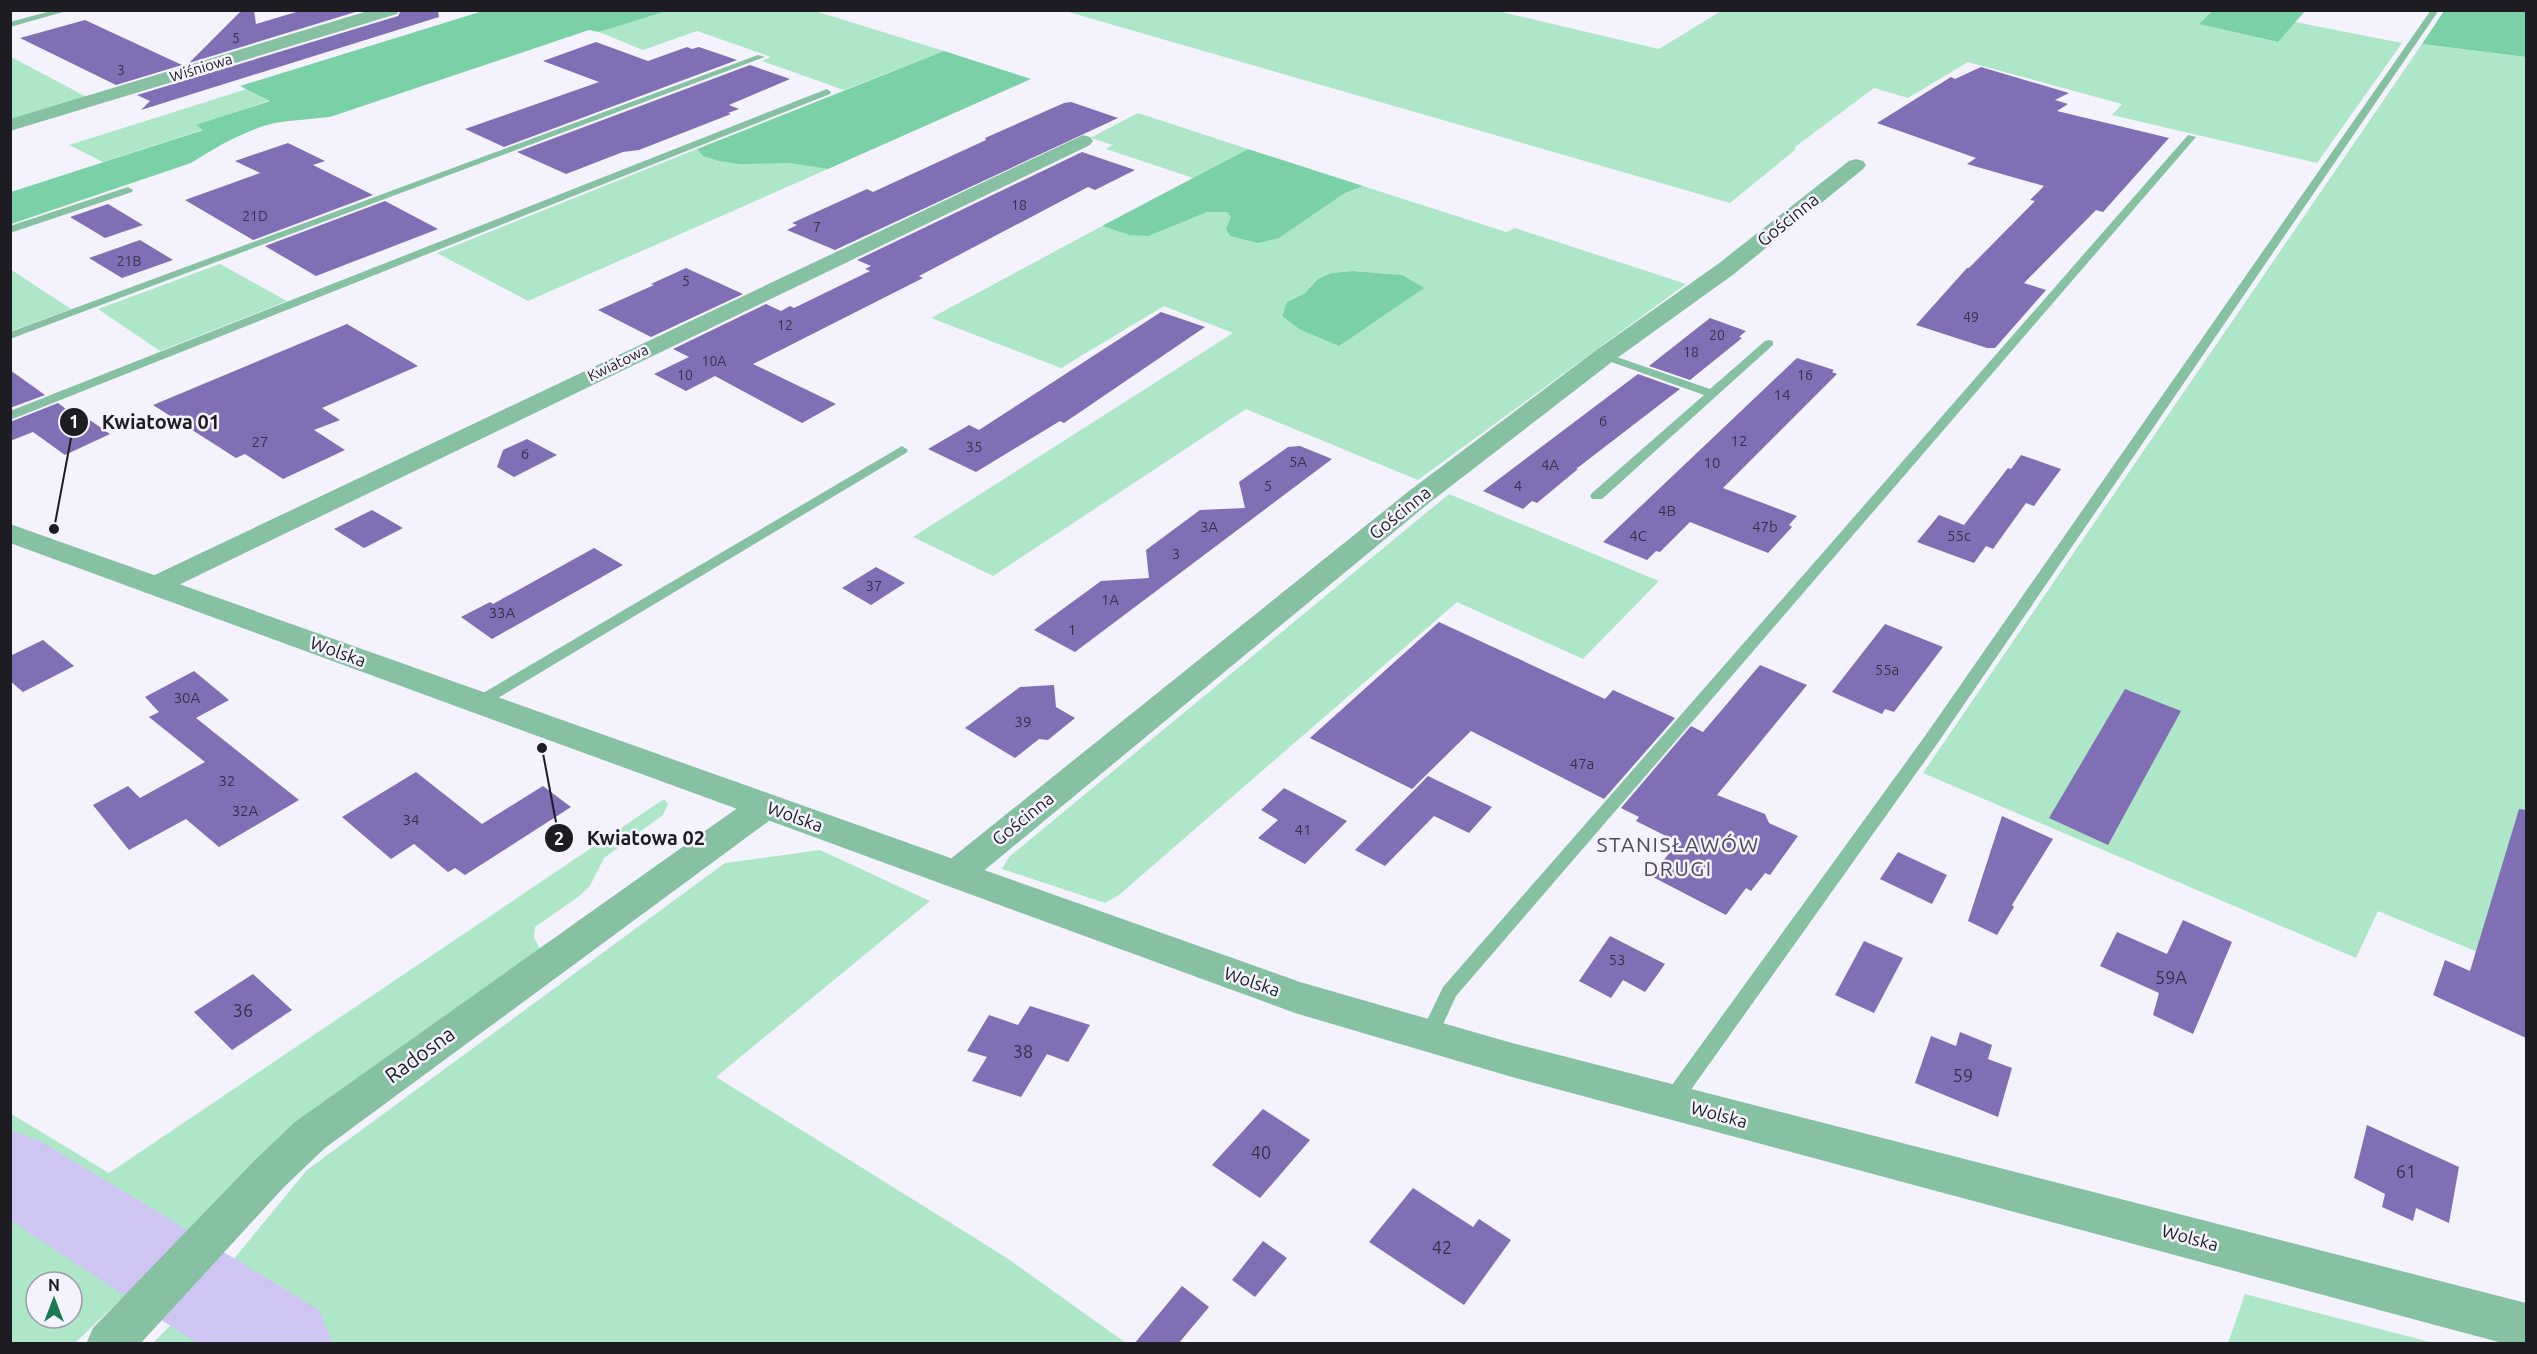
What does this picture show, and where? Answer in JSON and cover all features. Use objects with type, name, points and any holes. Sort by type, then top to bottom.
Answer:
[{"type":"street","name":"Wiśniowa","points":[[10,125],[391,10]]},
{"type":"street","name":"Kwiatowa","points":[[154,586],[1083,141]]},
{"type":"street","name":"Gościnna","points":[[956,874],[1419,497],[1604,356],[1726,269],[1856,165]]},
{"type":"street","name":"Wolska","points":[[10,533],[956,874],[1194,963],[1294,997],[1428,1038],[2526,1326]]},
{"type":"street","name":"Radosna","points":[[121,1330],[268,1173],[310,1135],[765,806]]},
{"type":"lane","points":[[10,25],[66,10]]},
{"type":"lane","points":[[1671,1102],[1931,740],[2435,10]]},
{"type":"lane","points":[[10,336],[761,57]]},
{"type":"lane","points":[[10,416],[827,92]]},
{"type":"lane","points":[[1428,1038],[1449,992],[2191,137]]},
{"type":"lane","points":[[10,230],[128,190]]},
{"type":"lane","points":[[1597,496],[1769,343]]},
{"type":"lane","points":[[1604,356],[1714,394]]},
{"type":"lane","points":[[478,703],[902,450]]},
{"type":"green space","points":[[666,10],[815,11],[944,51],[844,90],[762,61],[771,57],[697,31],[643,50],[599,32]]},
{"type":"green space","points":[[2212,10],[2200,24],[2277,42],[2295,22],[2402,43],[2317,163],[2112,115],[2122,104],[1968,62],[1908,98],[1874,88],[1795,147],[1795,150],[1730,203],[1065,11],[1497,11],[1659,49],[1721,11]]},
{"type":"green space","points":[[483,11],[666,11],[599,32],[589,30],[330,117],[264,126],[231,140],[191,163],[11,224],[11,192],[203,130],[196,125],[270,101],[240,86]]},
{"type":"green space","points":[[2212,11],[2305,11],[2278,42],[2199,24]]},
{"type":"green space","points":[[2444,11],[2526,11],[2526,57],[2422,44]]},
{"type":"green space","points":[[2422,44],[2526,57],[2526,972],[2378,911],[2356,958],[1923,773]]},
{"type":"green space","points":[[944,51],[1031,79],[828,169],[790,163],[740,164],[719,161],[703,156],[697,149]]},
{"type":"green space","points":[[11,57],[89,98],[11,121]]},
{"type":"green space","points":[[247,89],[270,100],[197,126],[204,129],[103,162],[69,145]]},
{"type":"green space","points":[[1138,113],[1248,149],[1193,178],[1106,149],[1113,145],[1090,138]]},
{"type":"green space","points":[[697,149],[705,156],[728,162],[780,162],[828,169],[528,301],[437,253]]},
{"type":"green space","points":[[1248,149],[1363,186],[1345,193],[1279,238],[1258,243],[1230,236],[1226,229],[1231,217],[1227,212],[1207,212],[1148,236],[1129,235],[1102,226]]},
{"type":"green space","points":[[1363,186],[1506,232],[1515,228],[1686,284],[1418,480],[1246,409],[993,576],[913,537],[1233,333],[1164,306],[1061,368],[931,318],[1102,226],[1129,235],[1207,212],[1227,212],[1231,217],[1279,238],[1345,193]],"holes":[[[1353,271],[1402,275],[1299,329],[1282,316],[1287,302],[1305,293],[1318,279],[1331,273]]]},
{"type":"green space","points":[[220,264],[287,301],[160,351],[98,309]]},
{"type":"green space","points":[[13,271],[71,309],[11,331],[10,272]]},
{"type":"green space","points":[[1353,271],[1402,275],[1424,288],[1339,346],[1299,329],[1282,316],[1287,302],[1305,293],[1318,279],[1331,273]]},
{"type":"green space","points":[[1449,494],[1659,581],[1583,659],[1457,602],[1119,895],[1105,903],[1002,869],[1009,857]]},
{"type":"green space","points":[[664,799],[668,804],[663,815],[604,858],[590,886],[535,927],[534,938],[543,954],[196,1227],[75,1343],[11,1343],[10,1113],[109,1173]]},
{"type":"green space","points":[[820,850],[930,901],[716,1077],[1007,1258],[1126,1343],[153,1343],[223,1272],[307,1170],[725,863]]},
{"type":"green space","points":[[2245,1294],[2434,1343],[2228,1343]]},
{"type":"building","points":[[242,10],[254,10],[256,24],[303,10],[362,10],[189,63]]},
{"type":"building","points":[[401,10],[438,10],[439,17],[141,110],[150,101],[137,95],[398,16]]},
{"type":"building","points":[[85,20],[182,65],[116,85],[20,38]]},
{"type":"building","points":[[596,42],[648,61],[687,47],[692,49],[699,47],[737,60],[504,147],[465,129],[599,82],[543,61]]},
{"type":"building","points":[[750,65],[790,79],[729,105],[739,109],[728,113],[731,114],[639,150],[623,152],[566,174],[517,152]]},
{"type":"building","points":[[1981,67],[2069,93],[2055,100],[2068,104],[2057,111],[2169,138],[2103,212],[2096,210],[2024,283],[2046,290],[1995,348],[1987,348],[1916,325],[1967,268],[2035,201],[2030,200],[2044,186],[1967,164],[1976,158],[1877,123],[1951,77],[1955,79]]},
{"type":"building","points":[[1071,102],[1118,118],[835,250],[787,230],[797,225],[792,223],[867,189],[873,192],[986,140],[985,138]]},
{"type":"building","points":[[288,143],[325,161],[313,165],[373,195],[253,240],[185,200],[260,173],[235,161]]},
{"type":"building","points":[[1082,152],[1135,170],[1095,190],[1088,187],[919,276],[923,278],[753,364],[836,404],[802,423],[715,376],[686,391],[654,374],[689,357],[673,349],[766,304],[781,311],[790,306],[794,308],[870,271],[865,269],[871,266],[857,260]]},
{"type":"building","points":[[385,201],[438,229],[316,276],[265,246]]},
{"type":"building","points":[[108,204],[143,225],[105,238],[70,217]]},
{"type":"building","points":[[140,240],[173,260],[122,278],[89,258]]},
{"type":"building","points":[[686,268],[743,294],[651,337],[598,310],[654,285],[651,284]]},
{"type":"building","points":[[1161,312],[1205,327],[1064,423],[1060,421],[976,472],[928,449],[969,425],[979,430]]},
{"type":"building","points":[[1710,318],[1746,331],[1739,337],[1742,338],[1690,380],[1649,366]]},
{"type":"building","points":[[347,324],[418,366],[322,408],[340,420],[314,430],[345,450],[283,479],[245,454],[236,458],[153,405]]},
{"type":"building","points":[[1797,358],[1834,370],[1832,372],[1837,374],[1723,488],[1797,516],[1789,525],[1792,527],[1768,553],[1690,522],[1660,552],[1656,551],[1647,560],[1603,542]]},
{"type":"building","points":[[10,370],[45,395],[10,408]]},
{"type":"building","points":[[1638,374],[1680,389],[1576,469],[1578,469],[1537,503],[1532,501],[1523,509],[1483,491]]},
{"type":"building","points":[[58,403],[66,409],[71,407],[110,434],[65,455],[33,432],[10,441],[10,422]]},
{"type":"building","points":[[527,439],[557,455],[514,477],[497,467],[503,450]]},
{"type":"building","points":[[1300,446],[1332,459],[1075,652],[1034,630],[1101,581],[1149,578],[1146,550],[1200,510],[1245,508],[1239,482],[1288,447]]},
{"type":"building","points":[[2021,455],[2061,469],[2034,506],[2026,503],[1993,549],[1986,546],[1974,563],[1917,542],[1939,515],[1964,525],[2008,468],[2011,469]]},
{"type":"building","points":[[372,510],[403,528],[364,548],[334,529]]},
{"type":"building","points":[[594,548],[623,565],[492,639],[461,617],[490,602],[493,604]]},
{"type":"building","points":[[876,567],[905,583],[871,605],[842,588]]},
{"type":"building","points":[[1439,622],[1605,699],[1613,690],[1675,718],[1604,799],[1471,731],[1412,789],[1310,738]]},
{"type":"building","points":[[1885,624],[1943,647],[1894,712],[1885,709],[1882,714],[1832,692]]},
{"type":"building","points":[[43,640],[74,666],[23,692],[10,681],[10,656]]},
{"type":"building","points":[[1760,665],[1807,685],[1717,795],[1765,814],[1769,823],[1798,836],[1770,875],[1765,873],[1751,891],[1746,888],[1726,915],[1651,876],[1678,842],[1636,821],[1639,817],[1621,808],[1691,726],[1703,732]]},
{"type":"building","points":[[194,671],[229,700],[196,718],[299,800],[219,847],[186,819],[129,850],[93,805],[128,786],[140,798],[205,762],[149,717],[159,712],[145,697]]},
{"type":"building","points":[[1054,685],[1056,707],[1075,718],[1048,740],[1039,739],[1015,758],[965,728],[1020,687]]},
{"type":"building","points":[[2125,689],[2181,711],[2108,845],[2049,818]]},
{"type":"building","points":[[416,772],[482,824],[543,786],[571,807],[465,875],[455,868],[448,872],[414,844],[391,859],[342,817]]},
{"type":"building","points":[[1428,776],[1492,807],[1469,833],[1434,816],[1385,866],[1355,850]]},
{"type":"building","points":[[1284,788],[1347,821],[1305,864],[1258,838],[1278,820],[1261,810]]},
{"type":"building","points":[[2519,809],[2526,810],[2526,1038],[2433,995],[2445,960],[2470,971]]},
{"type":"building","points":[[2002,816],[2053,839],[2012,905],[2014,907],[1997,935],[1968,921]]},
{"type":"building","points":[[1898,852],[1947,875],[1932,904],[1880,879]]},
{"type":"building","points":[[2183,920],[2232,942],[2193,1034],[2153,1015],[2159,993],[2100,966],[2117,932],[2167,954]]},
{"type":"building","points":[[1610,936],[1665,964],[1645,992],[1623,980],[1611,998],[1579,981]]},
{"type":"building","points":[[1864,941],[1903,958],[1874,1013],[1835,995]]},
{"type":"building","points":[[253,974],[292,1010],[232,1050],[194,1012]]},
{"type":"building","points":[[1030,1006],[1090,1025],[1068,1062],[1047,1054],[1021,1097],[972,1081],[987,1057],[967,1051],[989,1015],[1018,1025]]},
{"type":"building","points":[[1960,1032],[1992,1045],[1988,1059],[2012,1068],[1998,1117],[1915,1083],[1931,1036],[1956,1046]]},
{"type":"building","points":[[1263,1109],[1310,1140],[1260,1198],[1212,1165]]},
{"type":"building","points":[[2367,1125],[2459,1167],[2449,1223],[2416,1208],[2413,1221],[2382,1207],[2385,1194],[2354,1178]]},
{"type":"building","points":[[1413,1188],[1473,1227],[1479,1219],[1511,1240],[1464,1305],[1369,1242]]},
{"type":"building","points":[[1263,1241],[1287,1258],[1255,1297],[1232,1280]]},
{"type":"building","points":[[1182,1286],[1209,1307],[1178,1344],[1134,1344]]},
{"type":"waterway","points":[[10,1170],[284,1344]]},
{"type":"place","name":"Kwiatowa 01","points":[[54,529]]},
{"type":"place","name":"Kwiatowa 02","points":[[542,748]]},
{"type":"district","name":"STANISŁAWÓW DRUGI","points":[[1678,857]]}]
